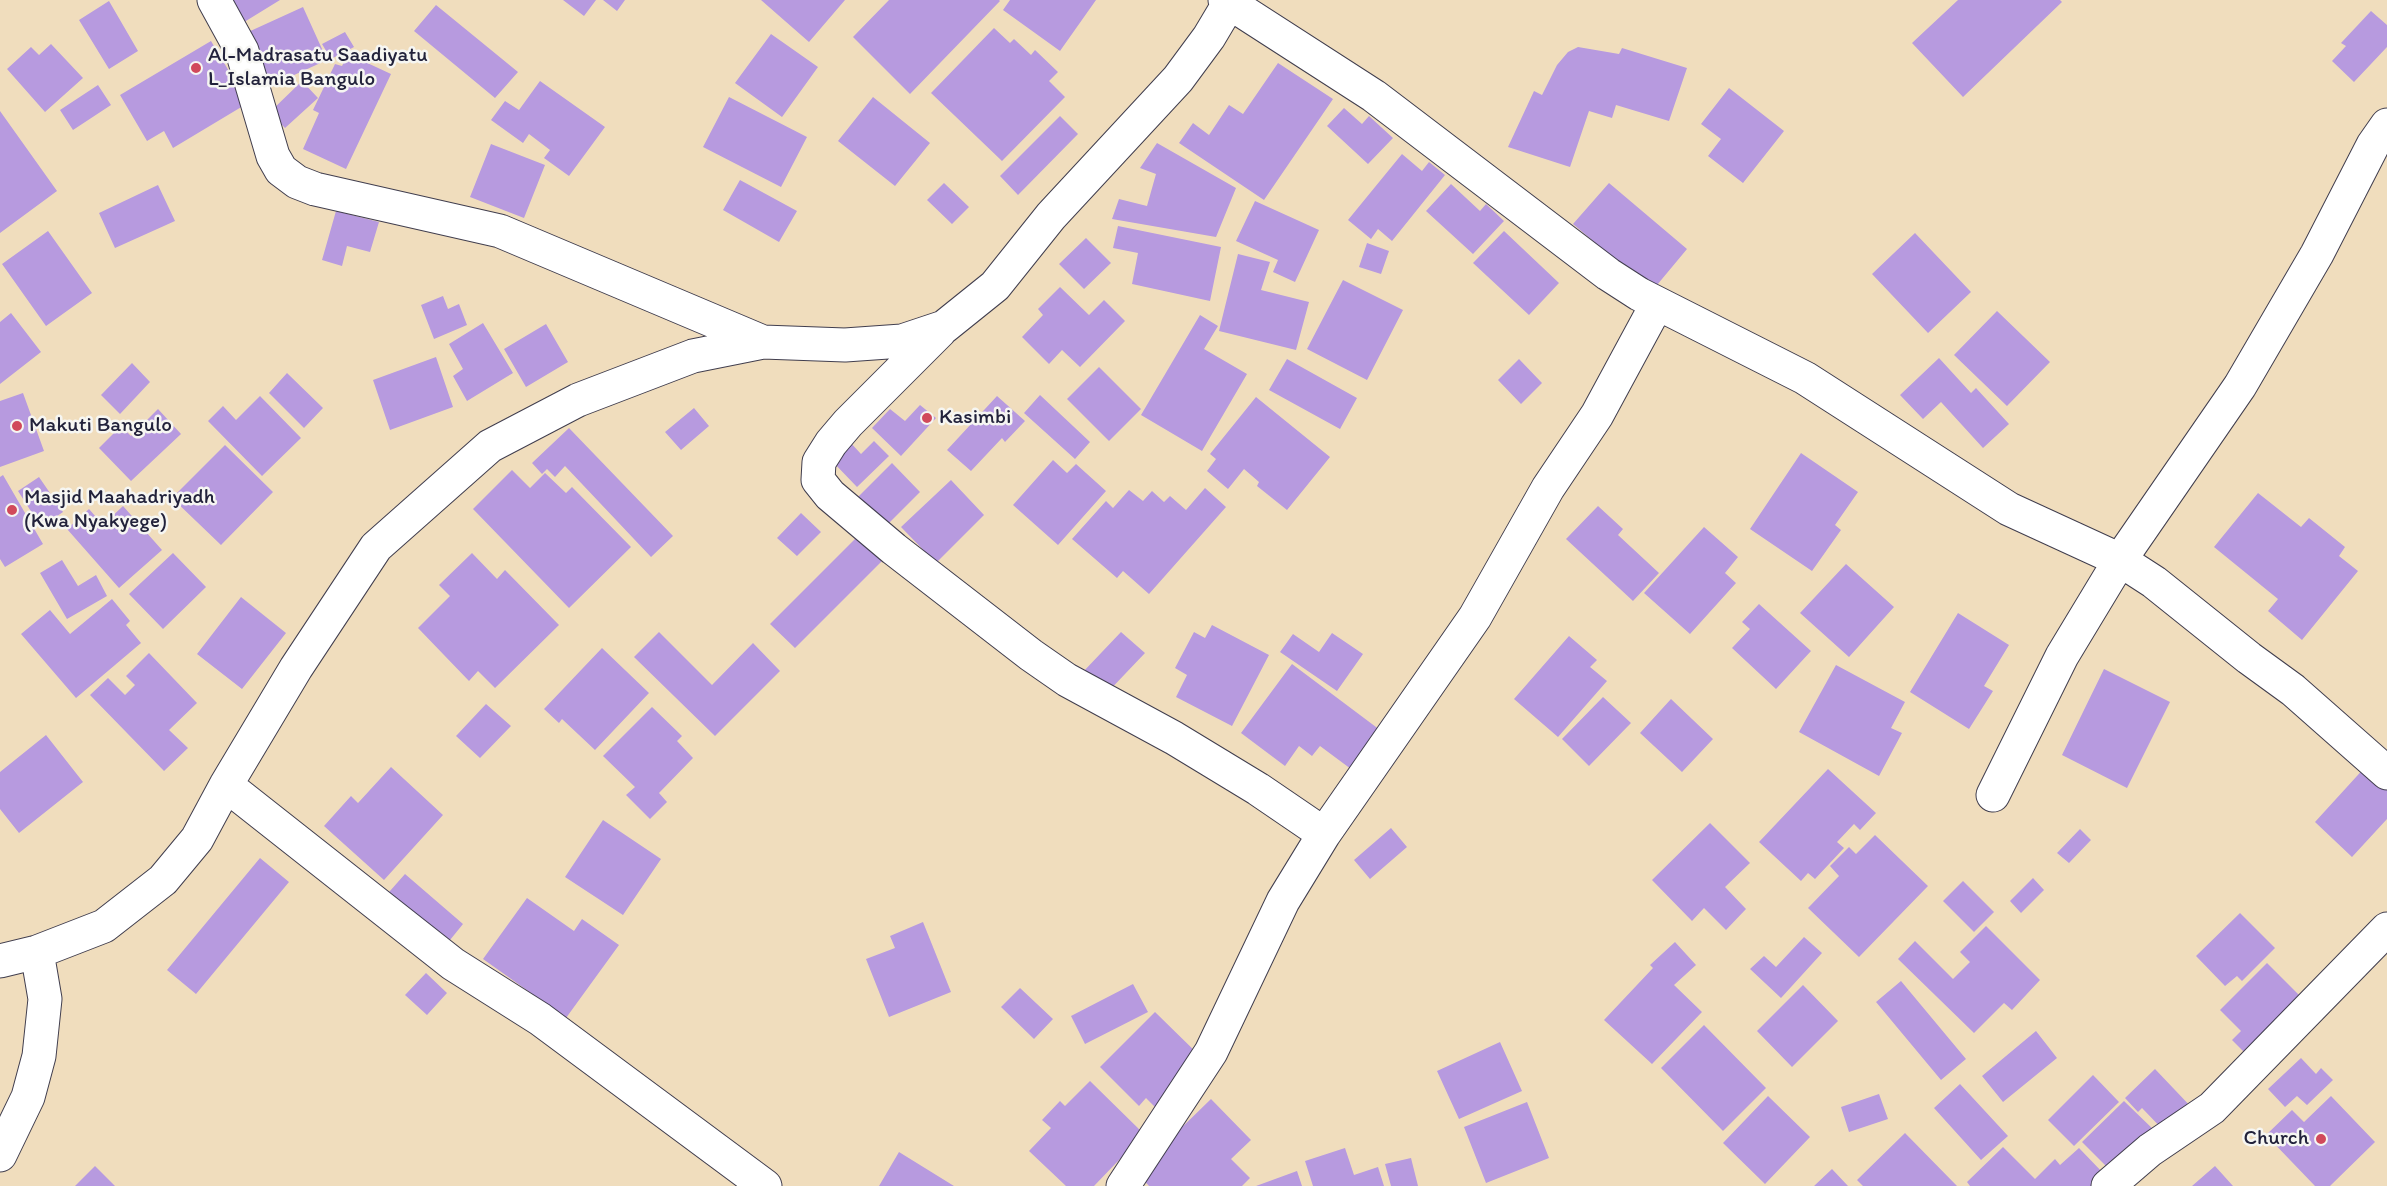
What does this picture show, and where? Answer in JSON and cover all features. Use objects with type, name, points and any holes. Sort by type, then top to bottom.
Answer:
[{"type":"street","points":[[214,0],[242,51],[273,156],[281,170],[297,182],[315,189],[500,231],[763,342]]},
{"type":"street","points":[[1324,834],[1258,789],[1193,749],[1067,680],[1031,655],[894,549],[830,495],[818,480],[819,462],[831,443],[944,327],[995,286],[1051,216],[1178,79],[1209,37],[1228,1],[1374,96],[1608,274],[1657,304],[1806,378],[2009,509],[2120,560],[2154,582],[2293,690],[2387,773]]},
{"type":"street","points":[[1993,795],[2062,656],[2120,560],[2240,387],[2317,254],[2373,145],[2387,125]]},
{"type":"street","points":[[1123,1186],[1211,1052],[1283,901],[1324,834],[1475,617],[1548,488],[1597,415],[1657,304]]},
{"type":"street","points":[[0,961],[37,952],[104,926],[163,880],[197,839],[296,668],[376,547],[490,446],[578,400],[693,356],[763,342],[845,345],[902,340],[944,327]]},
{"type":"street","points":[[226,786],[453,964],[540,1019],[765,1186]]},
{"type":"street","points":[[2108,1186],[2150,1150],[2212,1108],[2387,929]]},
{"type":"street","points":[[0,1155],[28,1097],[39,1056],[45,999],[37,952]]},
{"type":"building","points":[[226,0],[280,0],[241,24]]},
{"type":"building","points":[[563,0],[596,0],[584,16]]},
{"type":"building","points":[[603,0],[625,0],[617,11]]},
{"type":"building","points":[[761,0],[845,0],[809,42]]},
{"type":"building","points":[[889,0],[1000,1],[910,94],[853,37]]},
{"type":"building","points":[[1010,0],[1096,0],[1060,51],[1003,10]]},
{"type":"building","points":[[1958,0],[2060,0],[2062,2],[1963,97],[1912,43]]},
{"type":"building","points":[[109,1],[138,51],[109,69],[79,20]]},
{"type":"building","points":[[436,5],[518,72],[495,98],[414,31]]},
{"type":"building","points":[[303,7],[327,60],[270,86],[246,33]]},
{"type":"building","points":[[2371,11],[2387,25],[2387,47],[2354,82],[2332,61],[2346,46],[2341,43]]},
{"type":"building","points":[[994,28],[1010,43],[1014,39],[1031,55],[1035,50],[1058,72],[1049,81],[1065,97],[1002,161],[931,93]]},
{"type":"building","points":[[345,32],[354,47],[331,59],[322,44]]},
{"type":"building","points":[[771,34],[818,67],[782,117],[735,83]]},
{"type":"building","name":"Al-Madrasatu Saadiyatu L_Islamia Bangulo","points":[[211,41],[248,103],[173,148],[164,131],[147,141],[120,95]]},
{"type":"building","points":[[51,44],[83,78],[45,112],[7,69],[31,47],[39,55]]},
{"type":"building","points":[[1578,47],[1619,54],[1622,48],[1687,68],[1669,121],[1616,105],[1612,118],[1589,111],[1570,167],[1508,147],[1534,91],[1542,95],[1557,65],[1568,52]]},
{"type":"building","points":[[348,54],[391,74],[346,169],[303,149],[319,113],[313,110],[335,64],[342,66]]},
{"type":"building","points":[[1278,63],[1333,99],[1264,200],[1179,143],[1193,123],[1209,135],[1229,105],[1243,114]]},
{"type":"building","points":[[302,81],[318,98],[285,128],[270,112]]},
{"type":"building","points":[[540,81],[605,127],[569,176],[544,158],[550,150],[529,134],[523,143],[491,120],[505,101],[519,110]]},
{"type":"building","points":[[98,85],[111,105],[73,130],[60,110]]},
{"type":"building","points":[[1729,88],[1784,131],[1743,183],[1708,156],[1721,139],[1701,124]]},
{"type":"building","points":[[729,97],[807,137],[781,187],[703,147]]},
{"type":"building","points":[[873,97],[930,143],[895,186],[838,141]]},
{"type":"building","points":[[1344,108],[1362,124],[1369,116],[1393,138],[1368,164],[1327,126]]},
{"type":"building","points":[[0,111],[57,191],[0,233]]},
{"type":"building","points":[[1060,116],[1078,134],[1018,195],[1000,176]]},
{"type":"building","points":[[1157,143],[1236,188],[1216,237],[1112,219],[1119,199],[1147,206],[1156,174],[1140,168]]},
{"type":"building","points":[[491,144],[545,165],[524,218],[470,197]]},
{"type":"building","points":[[1402,154],[1422,171],[1429,162],[1445,175],[1392,241],[1378,229],[1371,239],[1348,220]]},
{"type":"building","points":[[740,180],[797,211],[779,242],[723,210]]},
{"type":"building","points":[[944,183],[969,207],[952,224],[927,200]]},
{"type":"building","points":[[1609,183],[1687,249],[1652,291],[1573,224]]},
{"type":"building","points":[[1451,184],[1480,211],[1486,204],[1504,221],[1473,254],[1426,211]]},
{"type":"building","points":[[158,185],[175,221],[115,248],[99,213]]},
{"type":"building","points":[[1255,201],[1319,230],[1295,282],[1273,272],[1278,260],[1236,241]]},
{"type":"building","points":[[336,211],[379,222],[370,252],[347,246],[342,266],[322,260]]},
{"type":"building","points":[[1118,226],[1221,247],[1210,301],[1132,284],[1138,253],[1113,248]]},
{"type":"building","points":[[48,231],[92,293],[46,326],[2,264]]},
{"type":"building","points":[[1504,231],[1559,283],[1529,315],[1473,263]]},
{"type":"building","points":[[1915,233],[1971,292],[1928,333],[1872,274]]},
{"type":"building","points":[[1086,238],[1111,263],[1084,289],[1059,264]]},
{"type":"building","points":[[1367,243],[1389,251],[1381,274],[1359,267]]},
{"type":"building","points":[[1238,254],[1270,262],[1261,290],[1309,302],[1296,350],[1219,331]]},
{"type":"building","points":[[1343,280],[1403,310],[1367,380],[1307,349]]},
{"type":"building","points":[[1060,287],[1089,315],[1104,300],[1125,321],[1080,367],[1062,350],[1049,364],[1022,337],[1043,315],[1038,309]]},
{"type":"building","points":[[443,296],[448,309],[459,304],[467,325],[434,339],[421,305]]},
{"type":"building","points":[[1997,311],[2050,362],[2007,406],[1954,355]]},
{"type":"building","points":[[11,313],[41,352],[0,384],[0,322]]},
{"type":"building","points":[[1200,315],[1218,326],[1204,349],[1247,374],[1202,451],[1141,415]]},
{"type":"building","points":[[483,323],[513,373],[467,401],[453,376],[463,369],[449,344]]},
{"type":"building","points":[[546,324],[568,362],[526,387],[504,349]]},
{"type":"building","points":[[436,357],[453,407],[390,430],[373,380]]},
{"type":"building","points":[[1939,358],[1971,393],[1976,388],[2009,424],[1983,448],[1941,402],[1923,419],[1900,395]]},
{"type":"building","points":[[1287,359],[1357,398],[1340,429],[1269,390]]},
{"type":"building","points":[[1519,359],[1542,383],[1521,404],[1498,380]]},
{"type":"building","points":[[132,363],[150,382],[120,414],[101,395]]},
{"type":"building","points":[[1099,367],[1141,409],[1109,441],[1067,399]]},
{"type":"building","points":[[287,373],[323,408],[304,428],[269,393]]},
{"type":"building","name":"Makuti Bangulo","points":[[23,393],[44,451],[0,467],[0,401]]},
{"type":"building","points":[[1040,395],[1090,442],[1075,459],[1024,413]]},
{"type":"building","points":[[260,396],[301,438],[262,476],[208,421],[223,406],[236,420]]},
{"type":"building","points":[[997,396],[1025,421],[1005,442],[1002,438],[971,471],[947,450]]},
{"type":"building","points":[[1256,397],[1330,457],[1287,510],[1257,486],[1259,482],[1244,469],[1228,489],[1207,471],[1216,459],[1210,454]]},
{"type":"building","points":[[920,405],[936,418],[901,456],[872,428],[890,409],[905,421]]},
{"type":"building","points":[[694,408],[709,426],[681,450],[665,432]]},
{"type":"building","points":[[158,409],[181,434],[131,481],[99,448],[121,426],[131,436]]},
{"type":"building","points":[[569,428],[673,536],[651,557],[565,466],[555,477],[547,469],[542,474],[532,463]]},
{"type":"building","points":[[849,441],[861,454],[874,441],[889,456],[857,487],[831,460]]},
{"type":"building","points":[[225,445],[273,492],[221,545],[172,498]]},
{"type":"building","points":[[1801,453],[1858,492],[1835,525],[1841,530],[1812,571],[1750,529]]},
{"type":"building","points":[[1053,460],[1067,473],[1076,464],[1106,491],[1058,545],[1013,505]]},
{"type":"building","points":[[892,463],[920,492],[880,532],[852,503]]},
{"type":"building","points":[[512,470],[530,488],[545,473],[566,493],[572,487],[631,547],[569,608],[473,509]]},
{"type":"building","name":"Masjid Maahadriyadh (Kwa Nyakyege)","points":[[3,475],[43,544],[5,567],[0,559],[0,477]]},
{"type":"building","points":[[39,477],[63,512],[41,527],[18,491]]},
{"type":"building","points":[[951,480],[984,515],[936,563],[901,527]]},
{"type":"building","points":[[1205,488],[1226,507],[1149,594],[1123,571],[1117,578],[1072,539],[1106,501],[1113,508],[1129,490],[1143,501],[1152,491],[1164,502],[1170,496],[1186,510]]},
{"type":"building","points":[[2258,493],[2301,527],[2309,518],[2345,547],[2339,556],[2358,571],[2302,640],[2268,611],[2278,599],[2214,547]]},
{"type":"building","points":[[123,506],[162,550],[119,588],[67,529],[89,509],[103,525]]},
{"type":"building","points":[[1598,506],[1623,529],[1618,535],[1659,573],[1633,601],[1566,539]]},
{"type":"building","points":[[801,513],[821,532],[797,556],[777,538]]},
{"type":"building","points":[[867,527],[891,552],[795,648],[770,624]]},
{"type":"building","points":[[1704,527],[1738,557],[1725,573],[1736,583],[1690,634],[1644,593]]},
{"type":"building","points":[[173,553],[206,587],[163,629],[129,594]]},
{"type":"building","points":[[472,553],[497,579],[505,570],[559,625],[495,688],[478,671],[469,681],[418,628],[450,596],[439,585]]},
{"type":"building","points":[[62,560],[78,586],[96,575],[107,596],[67,619],[40,573]]},
{"type":"building","points":[[1846,564],[1894,607],[1849,657],[1800,613]]},
{"type":"building","points":[[241,597],[286,633],[242,689],[197,654]]},
{"type":"building","points":[[112,599],[130,621],[126,625],[141,643],[76,698],[21,634],[50,610],[70,634]]},
{"type":"building","points":[[1759,604],[1811,651],[1776,689],[1732,648],[1750,629],[1742,622]]},
{"type":"building","points":[[1958,613],[2009,645],[1984,686],[1993,691],[1969,729],[1910,692]]},
{"type":"building","points":[[1212,625],[1269,655],[1232,726],[1176,697],[1187,675],[1175,668],[1194,632],[1205,638]]},
{"type":"building","points":[[659,632],[712,685],[753,643],[780,671],[715,736],[634,657]]},
{"type":"building","points":[[1121,632],[1145,653],[1105,695],[1082,673]]},
{"type":"building","points":[[1332,633],[1363,654],[1337,691],[1280,652],[1293,634],[1319,652]]},
{"type":"building","points":[[1569,636],[1597,660],[1590,667],[1607,681],[1558,737],[1514,699]]},
{"type":"building","points":[[602,648],[649,693],[595,750],[562,719],[559,723],[544,709]]},
{"type":"building","points":[[149,653],[197,703],[169,730],[188,748],[164,771],[90,695],[108,678],[125,695],[135,685],[126,676]]},
{"type":"building","points":[[1292,664],[1384,733],[1355,772],[1320,746],[1312,756],[1299,746],[1285,766],[1241,733]]},
{"type":"building","points":[[1836,665],[1905,702],[1891,728],[1902,733],[1879,776],[1799,732]]},
{"type":"building","points":[[2104,669],[2170,702],[2127,788],[2062,755]]},
{"type":"building","points":[[1603,697],[1631,723],[1589,766],[1562,739]]},
{"type":"building","points":[[1671,699],[1713,739],[1682,772],[1640,733]]},
{"type":"building","points":[[486,704],[511,726],[480,758],[456,736]]},
{"type":"building","points":[[652,707],[682,736],[677,741],[693,758],[659,793],[667,802],[650,819],[626,795],[635,787],[603,756]]},
{"type":"building","points":[[46,735],[83,782],[19,833],[0,809],[0,772]]},
{"type":"building","points":[[2367,765],[2387,783],[2387,819],[2352,857],[2315,822]]},
{"type":"building","points":[[391,767],[443,815],[384,880],[324,826],[351,796],[358,803]]},
{"type":"building","points":[[1828,769],[1876,813],[1860,830],[1854,824],[1837,842],[1844,848],[1815,879],[1808,873],[1801,881],[1759,842]]},
{"type":"building","points":[[603,820],[661,859],[623,915],[565,877]]},
{"type":"building","points":[[1710,823],[1750,863],[1725,887],[1746,909],[1726,930],[1704,908],[1692,921],[1652,880]]},
{"type":"building","points":[[1391,828],[1407,847],[1370,879],[1354,860]]},
{"type":"building","points":[[2080,829],[2091,840],[2069,863],[2057,853]]},
{"type":"building","points":[[1875,835],[1928,886],[1859,957],[1808,908],[1839,876],[1830,866],[1849,847],[1856,854]]},
{"type":"building","points":[[260,858],[289,882],[196,994],[167,970]]},
{"type":"building","points":[[405,874],[463,924],[450,940],[440,932],[431,941],[382,900]]},
{"type":"building","points":[[2033,878],[2044,890],[2021,913],[2010,901]]},
{"type":"building","points":[[1963,881],[1994,912],[1974,932],[1943,901]]},
{"type":"building","points":[[527,898],[574,931],[582,919],[619,945],[566,1018],[483,959]]},
{"type":"building","points":[[2240,913],[2275,948],[2242,981],[2237,976],[2225,986],[2196,956]]},
{"type":"building","points":[[923,922],[951,992],[889,1017],[866,959],[895,948],[890,936]]},
{"type":"building","points":[[1986,926],[2040,980],[2012,1010],[2004,1003],[1974,1033],[1898,959],[1915,941],[1953,979],[1970,962],[1960,952]]},
{"type":"building","points":[[1804,937],[1822,953],[1781,998],[1750,969],[1764,956],[1776,967]]},
{"type":"building","points":[[1675,942],[1696,965],[1674,985],[1702,1012],[1652,1064],[1604,1020],[1653,968],[1650,965]]},
{"type":"building","points":[[2267,963],[2307,1003],[2251,1059],[2232,1040],[2241,1031],[2220,1010]]},
{"type":"building","points":[[426,973],[447,993],[427,1015],[405,995]]},
{"type":"building","points":[[1901,981],[1966,1059],[1941,1080],[1876,1002]]},
{"type":"building","points":[[1133,984],[1148,1012],[1085,1044],[1071,1016]]},
{"type":"building","points":[[1803,985],[1838,1021],[1792,1067],[1757,1031]]},
{"type":"building","points":[[1020,988],[1053,1019],[1034,1039],[1001,1007]]},
{"type":"building","points":[[1155,1012],[1203,1059],[1155,1107],[1146,1098],[1139,1106],[1100,1067]]},
{"type":"building","points":[[1704,1025],[1766,1088],[1723,1131],[1661,1068]]},
{"type":"building","points":[[2036,1031],[2057,1058],[2003,1102],[1982,1076]]},
{"type":"building","points":[[1500,1042],[1522,1091],[1459,1119],[1437,1071]]},
{"type":"building","points":[[2301,1058],[2316,1074],[2321,1068],[2333,1080],[2307,1105],[2297,1096],[2285,1107],[2268,1089]]},
{"type":"building","points":[[2155,1069],[2194,1110],[2168,1135],[2142,1108],[2138,1112],[2125,1098]]},
{"type":"building","points":[[2093,1075],[2119,1102],[2074,1146],[2048,1120]]},
{"type":"building","points":[[1090,1081],[1144,1134],[1094,1186],[1066,1186],[1029,1151],[1051,1128],[1042,1120],[1060,1101],[1065,1106]]},
{"type":"building","points":[[1960,1084],[2008,1136],[1981,1160],[1934,1108]]},
{"type":"building","points":[[1879,1094],[1888,1119],[1849,1132],[1841,1107]]},
{"type":"building","points":[[1768,1096],[1810,1137],[1765,1184],[1723,1143]]},
{"type":"building","name":"Church","points":[[2331,1096],[2375,1142],[2330,1186],[2315,1186],[2266,1135],[2292,1110],[2304,1122]]},
{"type":"building","points":[[1211,1099],[1251,1140],[1231,1159],[1250,1178],[1242,1186],[1149,1186],[1136,1172]]},
{"type":"building","points":[[2124,1101],[2157,1133],[2115,1175],[2082,1142]]},
{"type":"building","points":[[1527,1102],[1549,1158],[1486,1183],[1464,1127]]},
{"type":"building","points":[[1905,1133],[1957,1186],[1863,1186],[1857,1180]]},
{"type":"building","points":[[2003,1147],[2035,1179],[2055,1159],[2060,1165],[2079,1148],[2105,1175],[2093,1186],[1970,1186],[1967,1182]]},
{"type":"building","points":[[1345,1148],[1354,1175],[1378,1167],[1384,1186],[1313,1186],[1305,1161]]},
{"type":"building","points":[[899,1152],[954,1186],[879,1186]]},
{"type":"building","points":[[1411,1158],[1418,1186],[1391,1186],[1385,1164]]},
{"type":"building","points":[[95,1166],[115,1186],[75,1186]]},
{"type":"building","points":[[2215,1166],[2233,1186],[2192,1186]]},
{"type":"building","points":[[1832,1169],[1848,1186],[1814,1186]]},
{"type":"building","points":[[1297,1171],[1302,1186],[1256,1186]]},
{"type":"place","name":"Al-Madrasatu Saadiyatu L_Islamia Bangulo","points":[[196,68]]},
{"type":"place","name":"Kasimbi","points":[[927,418]]},
{"type":"place","name":"Makuti Bangulo","points":[[17,426]]},
{"type":"place","name":"Masjid Maahadriyadh (Kwa Nyakyege)","points":[[12,510]]},
{"type":"place","name":"Church","points":[[2321,1139]]}]
